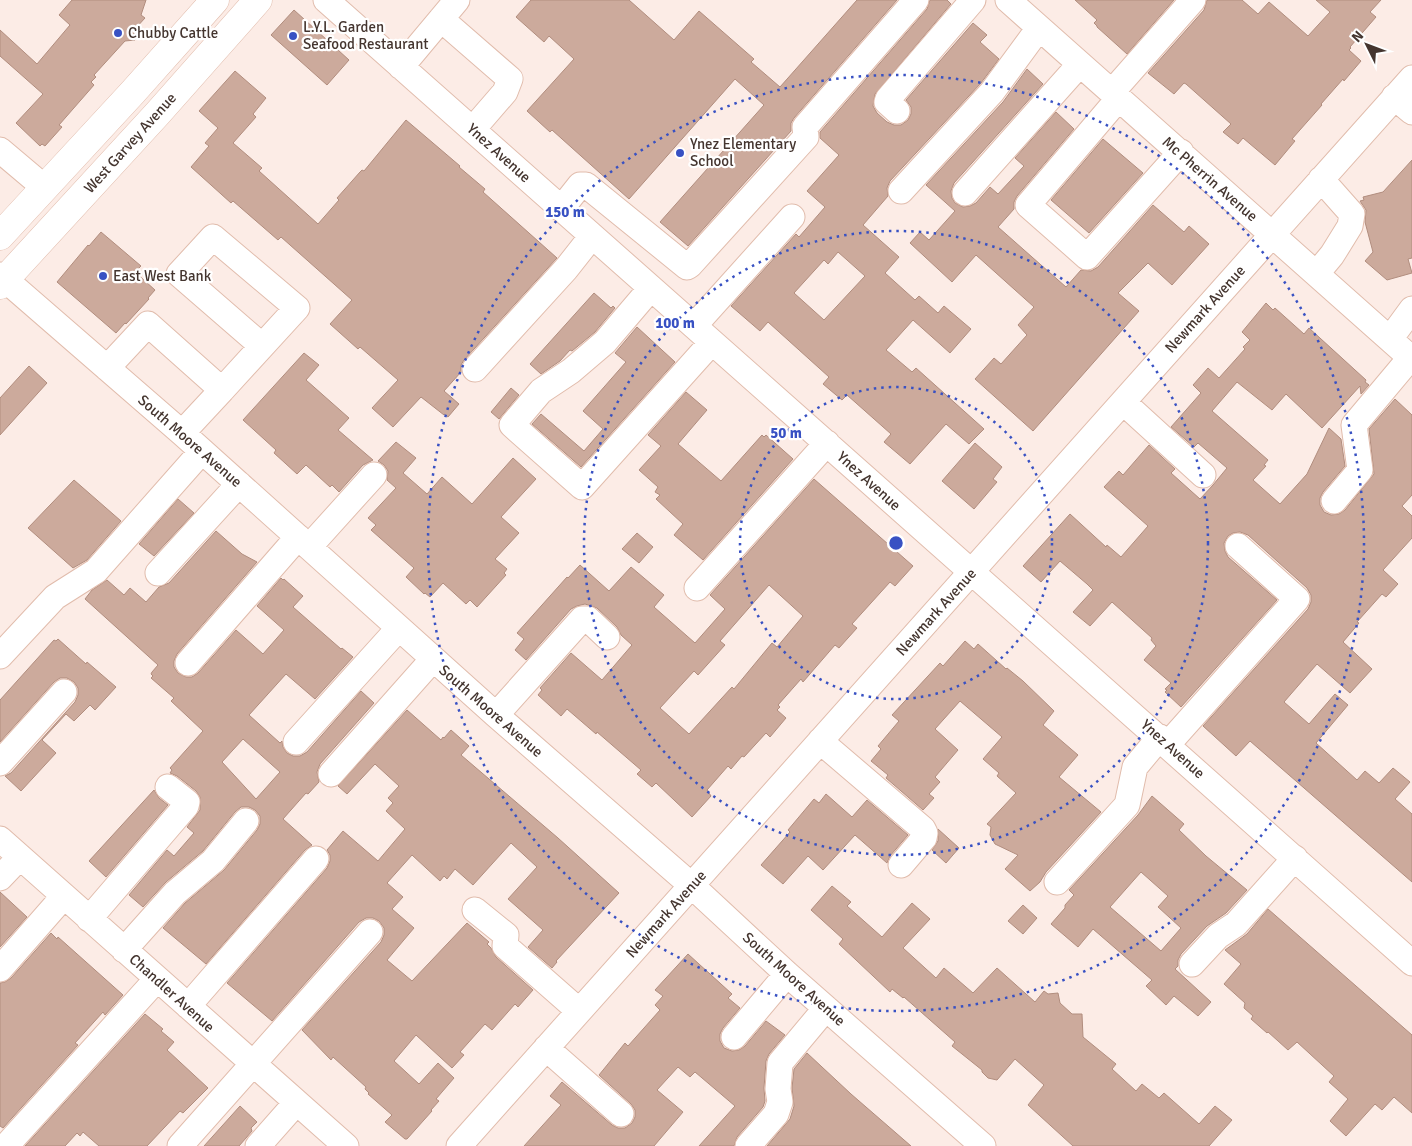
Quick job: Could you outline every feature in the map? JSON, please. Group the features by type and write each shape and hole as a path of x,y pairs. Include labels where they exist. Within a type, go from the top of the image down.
{"main road":[{"path":"0,236 215,0"},
{"name":"West Garvey Avenue","path":"2,280 127,146 258,0"},
{"path":"103,124 127,146"}],"street":[{"name":"Ynez Avenue","path":"326,0 1164,741 1412,963"},
{"path":"562,209 580,185 586,185 687,267 806,137 805,126 916,0"},
{"path":"897,111 886,102 888,99 973,0"},
{"path":"1180,152 1087,257 1028,205 1115,95 1194,0"},
{"path":"401,67 449,9 510,79 505,92 473,129"},
{"path":"901,192 992,92 1028,11"},
{"name":"Mc Pherrin Avenue","path":"1028,11 1080,64 1411,358"},
{"path":"965,193 1080,64"},
{"name":"Newmark Avenue","path":"459,1146 1321,179 1403,104 1412,78"},
{"path":"0,150 45,188"},
{"path":"1317,273 1332,255 1350,226 1352,214 1321,179"},
{"path":"694,326 792,217"},
{"path":"475,369 566,269 592,236"},
{"path":"182,433 297,308 213,237 179,274 262,346"},
{"name":"South Moore Avenue","path":"2,280 182,433 433,659 691,885 787,974 983,1146"},
{"path":"651,288 605,342 571,371 542,391 512,425 582,487 712,342"},
{"path":"1390,339 1412,309"},
{"path":"107,368 148,324 222,390"},
{"path":"1334,501 1360,470 1354,425 1411,358"},
{"path":"1123,402 1203,475"},
{"path":"696,588 827,443"},
{"path":"0,656 55,597 96,571 202,451"},
{"path":"188,663 304,542 374,475"},
{"path":"158,573 239,484"},
{"path":"1057,882 1127,805 1135,766 1164,741 1297,599 1238,546"},
{"path":"496,715 582,619 588,620 607,637"},
{"path":"296,742 399,628"},
{"path":"331,774 433,659"},
{"path":"0,763 64,692"},
{"path":"820,740 923,829 925,833 924,838 901,865"},
{"path":"89,919 186,806 186,802 168,787"},
{"path":"124,950 175,893 213,861 246,821"},
{"path":"0,878 8,852"},
{"name":"Chandler Avenue","path":"8,852 64,896 346,1146"},
{"path":"1192,964 1218,936 1236,924 1295,858"},
{"path":"188,1006 316,859"},
{"path":"0,968 64,896"},
{"path":"475,910 506,935 505,946 579,1011"},
{"path":"180,1146 370,932"},
{"path":"734,1037 787,974"},
{"path":"6,1146 157,979"},
{"path":"748,1146 776,1114 780,1102 778,1089 780,1062 826,1008"},
{"path":"546,1048 621,1114"},
{"path":"258,1146 296,1103"}],"building":[{"path":"72,0 146,0 141,15 145,18 134,30 135,40 125,41 94,75 96,77 91,82 94,85 59,125 62,127 45,146 42,144 40,146 16,123 43,94 0,56 0,30 37,64 70,25 59,15"},
{"path":"531,0 629,0 674,40 699,11 754,59 751,62 780,87 857,0 897,0 794,118 791,123 791,131 688,246 660,222 764,105 735,79 629,199 552,130 550,132 527,111 574,59 549,36 544,42 516,17"},
{"path":"930,0 947,0 951,4 875,94 873,106 877,113 887,122 901,125 908,120 911,114 911,107 906,100 973,23 987,35 980,42 999,59 981,83 890,181 887,188 888,196 863,225 899,257 885,273 915,300 919,296 938,313 944,306 971,329 950,353 913,320 886,350 912,372 916,368 984,429 969,444 946,424 910,464 884,442 891,434 847,395 842,400 823,384 829,377 768,322 760,331 731,306 796,234 799,237 825,207 807,191 839,155 820,138 820,132 927,9","holes":["838,252 865,276 824,320 794,293 824,260 828,264"]},
{"path":"1075,0 1174,0 1127,54 1097,27 1094,23 1097,20"},
{"path":"1207,0 1242,0 1258,14 1269,2 1308,36 1330,12 1316,0 1381,0 1370,12 1376,17 1349,50 1361,61 1344,81 1343,79 1292,139 1295,141 1275,165 1243,138 1238,144 1223,132 1231,124 1186,84 1184,83 1174,94 1148,73 1204,10"},
{"path":"294,10 349,60 327,85 271,35"},
{"path":"1027,69 1043,84 954,183 951,191 955,203 963,207 970,206 976,203 990,187 998,194 1024,166 1015,158 1056,112 1074,129 1017,196 1014,202 1014,209 998,227 1066,287 1081,270 1091,271 1098,267 1153,205 1184,232 1189,226 1209,244 1172,285 1148,263 1118,293 1139,311 1033,431 975,379 994,358 1001,364 1027,335 1018,325 1034,307 976,255 952,282 910,243 920,232 929,240 955,211 926,185 1003,102"},
{"path":"235,71 266,98 253,114 256,117 233,143 262,168 259,171 318,224 339,200 337,198 362,170 364,171 406,120 460,166 485,189 483,192 557,258 464,360 461,365 461,372 444,391 459,404 448,417 421,397 393,427 372,408 398,380 330,324 352,300 281,237 278,240 233,201 231,203 191,167 209,146 205,143 218,128 199,111"},
{"path":"1103,139 1143,173 1089,233 1051,200"},
{"path":"1412,160 1412,258 1408,259 1412,273 1387,280 1365,261 1373,252 1365,222 1366,210 1360,201 1364,200 1363,197 1383,192"},
{"path":"101,232 141,266 135,272 155,290 149,299 116,333 57,282"},
{"path":"594,293 611,308 613,306 615,308 595,332 541,374 530,364"},
{"path":"1266,303 1273,310 1275,308 1304,334 1309,328 1366,380 1365,382 1369,385 1361,394 1360,386 1322,428 1286,394 1272,410 1237,382 1212,411 1268,460 1264,465 1266,466 1253,480 1280,504 1307,474 1329,428 1341,439 1345,466 1323,492 1320,498 1320,505 1324,512 1331,515 1339,514 1345,510 1374,474 1369,429 1395,399 1412,415 1412,495 1402,506 1412,516 1412,538 1383,570 1398,584 1386,597 1382,594 1357,622 1359,623 1343,642 1372,669 1350,693 1317,664 1284,702 1309,724 1335,694 1348,705 1316,743 1357,780 1365,771 1379,783 1393,768 1410,782 1395,799 1412,814 1412,882 1250,741 1236,756 1203,726 1308,609 1311,602 1311,595 1307,588 1248,535 1240,532 1228,536 1224,543 1225,551 1228,557 1277,600 1181,707 1165,692 1167,690 1165,689 1171,683 1144,660 1156,646 1151,640 1152,638 1112,602 1090,626 1073,612 1093,590 1087,584 1060,561 1041,582 1023,566 1070,514 1106,547 1107,545 1121,557 1148,526 1104,487 1119,471 1123,475 1149,445 1175,469 1171,473 1200,499 1213,485 1227,468 1198,443 1194,447 1171,427 1201,393 1193,385 1208,368 1219,378 1245,349 1243,347 1250,340 1242,332"},
{"path":"637,327 675,362 581,467 532,424 541,414 584,451 603,429 583,411 626,362 615,353"},
{"path":"304,353 319,365 306,380 349,418 338,430 373,460 363,465 339,492 332,485 330,487 306,465 297,474 274,453 276,450 243,420"},
{"path":"29,366 47,383 0,435 0,398"},
{"path":"511,388 519,395 499,419 491,412"},
{"path":"686,392 707,410 678,444 721,481 762,435 764,437 766,435 793,459 703,560 674,535 683,524 656,499 660,495 655,492 658,487 639,470 661,446 648,435"},
{"path":"396,442 416,458 403,473 427,494 442,477 472,504 513,458 536,479 501,517 519,533 495,559 507,569 504,573 506,575 477,607 470,600 466,604 443,583 430,597 424,594 406,577 414,568 371,530 376,525 368,518 396,488 387,480 388,471 378,461"},
{"path":"975,443 1002,467 993,479 997,482 974,509 942,481"},
{"path":"814,479 913,566 895,586 890,582 852,624 857,628 839,648 835,645 803,682 801,679 778,705 780,707 777,710 786,718 770,737 766,733 731,769 728,766 707,790 711,796 692,817 656,783 652,787 637,774 641,770 597,732 596,734 567,709 561,716 538,695 542,690 540,688 571,653 602,680 632,645 597,608 585,604 571,609 526,660 515,650 524,639 517,633 580,565 609,591 631,567 664,595 654,607 695,643 725,609 710,595","holes":["769,585 803,616 777,647 772,643 734,689 732,687 689,734 660,708 694,671 698,675 725,645 720,641"]},
{"path":"74,480 121,521 87,560 73,568 28,528"},
{"path":"178,499 194,513 154,556 139,544"},
{"path":"216,531 242,554 257,562 177,654 174,667 178,673 186,677 192,677 198,673 236,630 263,654 284,630 257,606 281,578 303,596 293,607 341,649 353,657 315,699 286,674 249,715 280,743 282,741 287,753 293,756 300,756 307,752 361,691 374,703 320,764 317,772 319,782 308,794 306,793 283,819 312,845 305,850 206,964 163,928 185,903 224,870 257,830 260,824 260,816 249,807 241,807 203,851 166,882 143,907 129,895 167,850 174,856 194,833 187,827 200,810 200,797 196,791 177,776 170,773 172,770 170,768 203,731 171,701 174,698 151,678 153,676 152,672 158,665 85,599 92,590 107,580 124,595 130,588 146,602 159,587 169,583","holes":["243,739 280,772 256,799 222,762"]},
{"path":"637,533 653,547 639,563 622,549"},
{"path":"58,639 116,687 95,710 90,705 74,721 66,714 42,740 56,753 21,791 5,776 11,773 75,702 78,688 74,682 67,678 60,678 54,682 0,742 0,700 54,640"},
{"path":"965,641 974,649 978,644 1006,669 1023,681 1054,711 1043,725 1078,755 1059,777 1101,812 1030,891 1005,869 1018,855 995,844 990,835 991,827 987,824 1016,793 997,776 999,773 983,759 1002,737 960,701 935,729 958,750 935,777 940,782 929,794 934,798 923,810 886,778 888,775 871,761 881,749 878,746 899,721 892,715 940,663 943,666"},
{"path":"407,710 441,740 451,730 469,746 461,755 619,893 556,961 552,968 528,947 543,930 508,899 537,867 511,843 473,885 455,869 447,879 444,876 440,881 412,855 387,883 403,897 392,909 414,928 387,960 412,981 467,923 489,942 487,944 496,957 533,990 518,1007 515,1004 492,1030 485,1024 460,1052 464,1055 452,1068 416,1035 394,1061 419,1084 438,1063 454,1078 436,1099 439,1101 432,1111 405,1139 385,1122 392,1115 368,1094 365,1089 366,1087 333,1057 331,1060 302,1030 381,942 384,928 379,921 373,918 366,918 359,922 272,1021 227,983 327,868 330,855 327,850 343,831 378,861 405,829 386,811 393,803 388,798 399,786 375,764 347,794 338,786"},
{"path":"154,790 159,798 168,805 106,877 89,861"},
{"path":"826,794 852,817 867,800 908,835 890,856 887,863 855,835 823,870 808,856 783,884 761,865 790,832 788,830 814,799 819,803"},
{"path":"1152,796 1184,824 1179,830 1206,856 1247,890 1226,913 1207,926 1181,954 1178,960 1178,966 1175,969 1211,1002 1198,1016 1174,996 1166,1005 1146,986 1152,980 1093,929 1078,947 1051,924 1074,895 1069,890 1138,815","holes":["1141,872 1168,896 1158,907 1181,928 1161,951 1110,907"]},
{"path":"938,829 959,848 946,863 932,850 938,841"},
{"path":"832,886 851,902 847,906 882,937 912,903 930,919 903,948 936,978 944,968 973,993 997,968 1035,1002 1044,991 1048,994 1058,993 1060,1003 1072,1014 1082,1014 1083,1037 1116,1064 1112,1069 1136,1091 1142,1084 1159,1098 1164,1093 1199,1124 1215,1106 1232,1120 1209,1146 1073,1146 1028,1105 1044,1085 1015,1059 997,1080 988,1078 982,1070 952,1046 955,1042 904,997 892,989 890,992 839,944 843,939 811,910"},
{"path":"0,892 27,917 0,947"},
{"path":"1023,905 1037,918 1023,934 1008,921"},
{"path":"1268,909 1412,1035 1412,1113 1394,1097 1382,1110 1375,1104 1346,1136 1330,1121 1348,1099 1329,1082 1334,1076 1297,1042 1288,1050 1267,1033 1251,1019 1253,1016 1244,1008 1245,1003 1224,984 1241,964 1225,950 1247,934"},
{"path":"51,933 57,939 58,937 123,995 105,1015 103,1012 75,1043 78,1045 3,1128 0,1126 0,983 11,978"},
{"path":"688,954 732,994 728,998 740,1008 720,1034 720,1041 724,1048 732,1051 739,1050 745,1046 766,1021 785,1035 769,1054 766,1061 765,1101 763,1107 737,1137 734,1146 699,1146 735,1106 695,1072 690,1077 678,1067 657,1090 683,1112 654,1146 524,1146 561,1105 550,1096 562,1082 612,1125 618,1128 625,1128 632,1123 635,1117 635,1110 631,1104 599,1075 625,1043 628,1046 660,1010 655,1005 663,996 655,990"},
{"path":"145,1014 163,1029 161,1031 174,1042 167,1050 208,1088 183,1113 180,1111 147,1146 99,1146 83,1132 80,1136 77,1133 65,1146 25,1146"},
{"path":"807,1053 911,1146 767,1146 790,1119 794,1106 792,1088 794,1069"},
{"path":"240,1106 257,1122 239,1146 204,1146"}],"place":[{"name":"Chubby Cattle","path":"118,33"},
{"name":"L.Y.L. Garden Seafood Restaurant","path":"293,36"},
{"name":"Ynez Elementary School","path":"680,153"},
{"name":"East West Bank","path":"103,276"}]}
